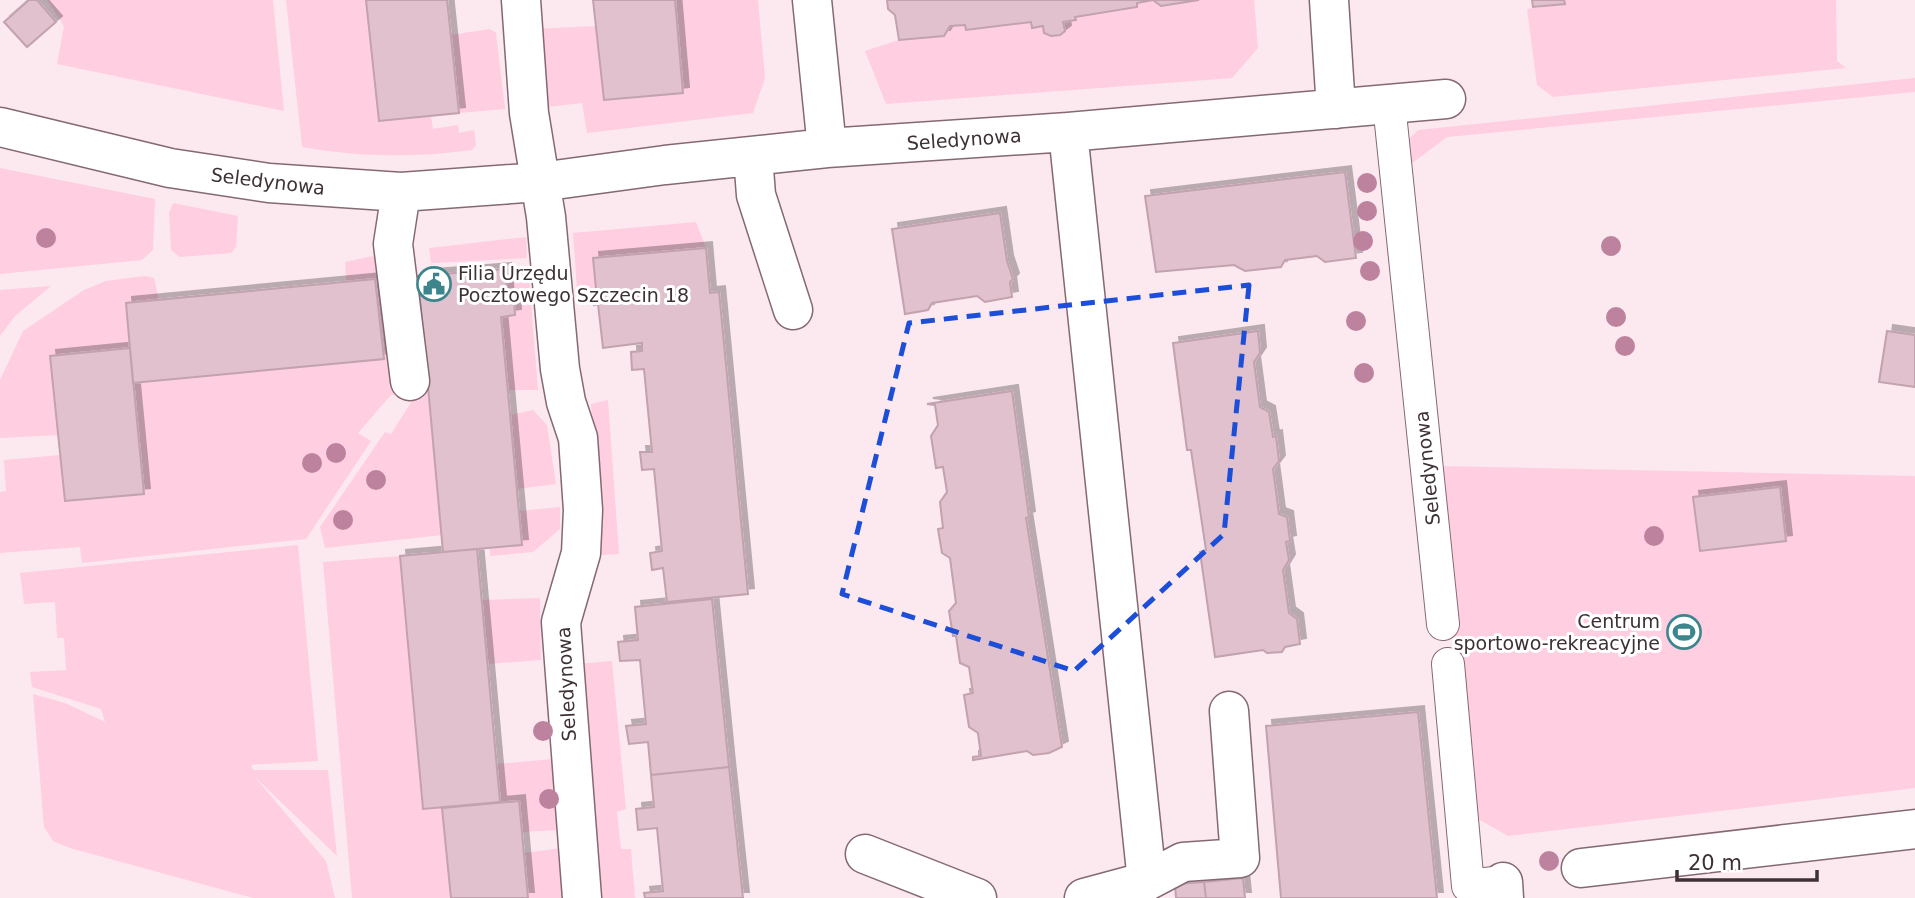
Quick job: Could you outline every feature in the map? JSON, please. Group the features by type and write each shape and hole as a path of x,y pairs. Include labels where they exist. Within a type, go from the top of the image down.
{"street":[{"name":"Seledynowa","path":"520,0 529,113 540,182 560,369 566,402 578,438 583,510 581,553 561,622 582,898"},
{"path":"813,0 827,148"},
{"path":"1329,0 1336,109"},
{"name":"Seledynowa","path":"0,127 170,168 269,183 401,192 540,182 827,148 1068,132 1446,99"},
{"name":"Seledynowa","path":"1389,104 1443,624"},
{"path":"1068,132 1147,881"},
{"path":"753,156 756,195 793,310"},
{"path":"401,192 393,244 410,381"},
{"path":"1448,664 1468,886 1504,890"},
{"path":"1084,898 1147,881 1183,862 1240,858 1229,711"},
{"path":"1581,868 1915,828"},
{"path":"865,854 977,898"}],"highlighted area":[{"path":"1249,285 1224,534 1074,671 842,594 909,323"}],"shaded area":[{"path":"47,0 273,0 284,111 57,64 64,26"},
{"path":"286,0 366,0 379,121 431,116 433,129 458,125 459,133 474,130 476,145 472,150 408,155 344,153 302,147"},
{"path":"675,0 758,0 765,78 753,113 587,133 582,103 538,108 533,29 596,26 604,100 683,93"},
{"path":"1153,0 1161,6 1199,0 1254,0 1258,48 1232,78 886,104 865,51 899,40 944,36 950,26 965,25 966,30 1031,22 1032,28 1043,26 1044,33 1054,36 1064,31 1063,22 1076,20 1075,17 1137,7 1137,3"},
{"path":"1564,0 1836,0 1837,61 1846,68 1553,97 1537,85 1527,9 1564,4"},
{"path":"490,29 496,33 505,109 459,113 451,35"},
{"path":"1915,78 1915,92 1447,137 1407,167 1405,143 1418,130"},
{"path":"0,168 155,199 153,250 142,260 0,274"},
{"path":"173,203 238,216 236,247 231,253 180,257 171,250 169,213"},
{"path":"696,222 706,248 593,258 596,289 577,289 573,233"},
{"path":"526,237 527,258 431,263 429,248"},
{"path":"373,256 380,259 397,394 391,395 358,433 371,441 306,539 82,563 80,547 0,553 0,492 6,491 4,460 60,455 65,501 144,494 133,383 383,359 375,280 346,282 345,262"},
{"path":"528,266 538,390 508,390 501,317 515,315 514,299 508,300 505,269"},
{"path":"144,276 154,278 159,300 126,304 130,348 50,356 58,435 0,438 0,380 23,331 84,290 106,281"},
{"path":"51,286 15,316 0,336 0,290"},
{"path":"428,384 442,535 325,548 320,527 385,432 391,434 412,401 419,401 419,385"},
{"path":"608,400 619,554 601,555 591,404"},
{"path":"533,410 547,425 556,484 517,489 510,415"},
{"name":"Centrum sportowo-rekreacyjne","path":"1438,466 1915,476 1915,788 1508,836 1471,815"},
{"path":"560,507 560,529 533,552 490,556 490,548 522,545 519,511"},
{"path":"298,545 318,761 251,765 253,770 328,770 337,856 254,776 326,861 335,898 253,898 53,841 44,827 33,694 65,703 105,722 101,709 32,687 30,672 66,670 64,638 57,638 55,602 24,604 20,573"},
{"path":"400,556 422,808 442,808 451,898 352,898 323,562"},
{"path":"540,598 541,660 488,664 482,600"},
{"path":"612,661 626,809 617,812 621,849 631,849 635,898 602,898 577,664"},
{"path":"554,759 560,830 522,832 519,801 501,802 496,764"},
{"path":"562,848 567,898 528,898 524,853"}],"building":[{"path":"29,0 37,0 56,22 27,47 4,22"},
{"path":"366,0 447,0 459,113 379,121"},
{"path":"593,0 675,0 683,93 604,100"},
{"path":"887,0 1153,0 1137,3 1137,7 1075,17 1076,20 1063,22 1065,31 1060,35 1051,36 1044,33 1043,26 1032,28 1031,22 966,30 965,25 950,26 944,36 899,40 895,15 888,9"},
{"path":"1153,0 1199,0 1161,6"},
{"path":"1532,0 1564,0 1565,4 1533,7"},
{"path":"1345,172 1356,258 1325,262 1317,256 1285,260 1281,267 1245,271 1234,265 1156,272 1145,196"},
{"path":"1000,213 1007,261 1013,279 1010,282 1012,297 985,302 977,296 932,303 928,310 905,314 892,229"},
{"path":"706,248 710,293 719,292 748,594 667,602 663,568 652,570 650,553 662,551 654,469 642,470 640,452 652,452 644,369 632,370 631,352 642,351 642,343 603,348 598,304 594,305 592,289 596,289 593,258"},
{"path":"505,269 508,300 514,299 515,315 501,317 522,545 443,552 418,276"},
{"path":"375,279 384,359 133,383 126,303"},
{"path":"1258,331 1260,353 1254,362 1260,407 1269,412 1273,437 1276,436 1279,461 1273,469 1279,514 1287,517 1290,541 1286,542 1289,560 1283,570 1289,613 1297,619 1300,644 1285,647 1282,652 1267,653 1263,650 1215,657 1200,552 1206,550 1191,450 1187,450 1173,343"},
{"path":"1887,331 1915,335 1915,387 1879,382"},
{"path":"130,348 144,494 65,501 50,356"},
{"path":"1012,391 1029,517 1026,518 1062,747 1049,753 1033,755 1027,751 973,760 973,757 981,756 978,733 969,727 964,695 973,693 969,667 960,663 949,611 956,603 950,558 942,553 938,529 943,528 940,502 947,492 943,467 936,468 931,436 938,425 935,405 927,404"},
{"path":"1780,487 1786,541 1700,551 1693,497"},
{"path":"477,549 500,802 423,809 400,556"},
{"path":"712,599 729,767 651,775 648,742 629,744 626,726 646,724 640,660 620,661 618,642 638,640 635,607"},
{"path":"1418,712 1437,898 1281,898 1266,726"},
{"path":"729,767 743,898 645,898 644,893 663,891 657,828 638,830 636,809 654,807 651,775"},
{"path":"519,801 528,898 451,898 442,808"},
{"path":"1243,878 1245,898 1206,898 1204,882"},
{"path":"1204,882 1206,898 1176,898 1175,884"}],"place":[{"name":"Filia Urzędu Pocztowego Szczecin 18","path":"434,284"},
{"name":"Centrum sportowo-rekreacyjne","path":"1684,632"}]}
